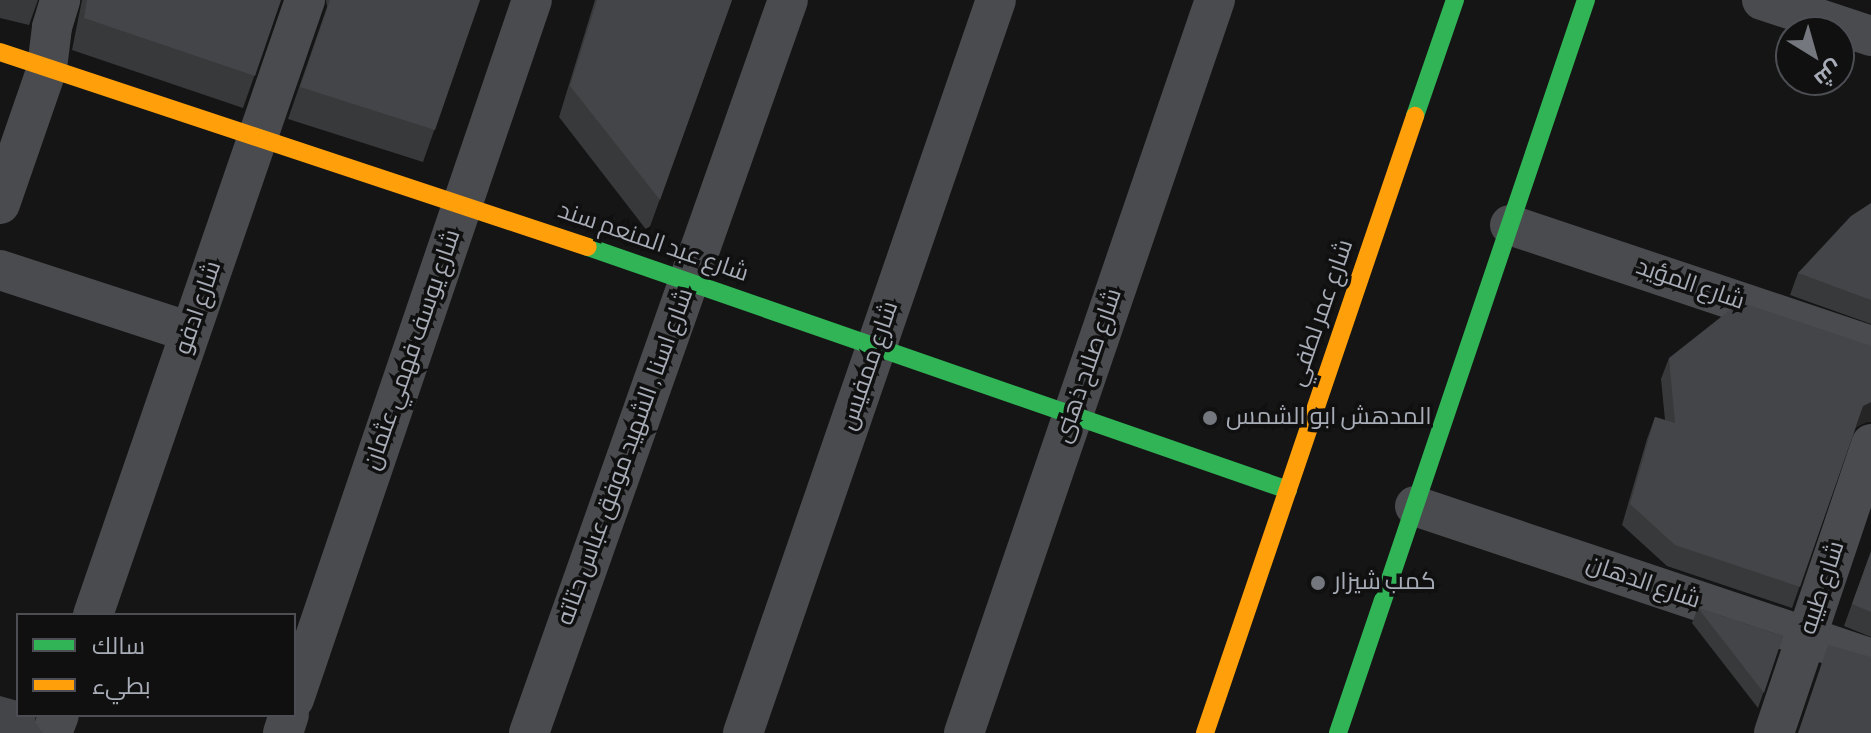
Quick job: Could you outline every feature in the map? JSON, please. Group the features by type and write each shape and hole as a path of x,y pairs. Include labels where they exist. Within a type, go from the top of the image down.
{"street":[{"path":"0,204 47,68 52,27 60,0"},
{"name":"شارع ادفو","path":"94,613 305,0"},
{"name":"شارع يوسف فهمي عثمان","path":"296,693 532,0"},
{"name":"شارع اسنا , الشهيد موفق عباس حتاته","path":"529,733 788,0"},
{"name":"شارع ممفيس","path":"743,733 996,0"},
{"name":"شارع صلاح ذهنى","path":"964,733 1215,0"},
{"name":"شارع عمر لطفي","path":"1205,733 1455,0"},
{"path":"1338,733 1586,0"},
{"path":"1762,0 1871,36"},
{"name":"شارع عبد المنعم سند","path":"0,52 257,139 463,204 1288,490"},
{"name":"شارع المؤيد","path":"1510,225 1871,346"},
{"path":"0,270 190,332"},
{"name":"شارع طيبه","path":"1774,733 1871,444"},
{"name":"شارع الدهان","path":"1415,506 1871,659"}],"building":[{"path":"87,0 281,0 255,76 84,18"},
{"path":"330,0 480,0 435,130 300,87"},
{"path":"597,0 732,0 660,200 570,86"},
{"path":"1871,203 1871,300 1798,273 1851,216"},
{"path":"1740,302 1871,346 1871,402 1863,406 1800,587 1675,545 1630,504 1655,417 1675,423 1669,358"},
{"path":"1871,552 1871,612 1852,604"},
{"path":"1698,608 1783,636 1764,693"},
{"path":"1828,645 1871,657 1871,733 1798,733"},
{"path":"0,696 16,700 16,717 36,717 35,722 43,733 0,733"}],"traffic: fast":[{"path":"1415,116 1455,0"},
{"path":"1338,733 1586,0"},
{"path":"588,247 1288,490"}],"traffic: slow":[{"path":"0,52 588,247"},
{"path":"1205,733 1415,116"}],"place":[{"name":"المدهش ابو الشمس","path":"1210,418"},
{"name":"كمب شيزار","path":"1318,583"}]}
